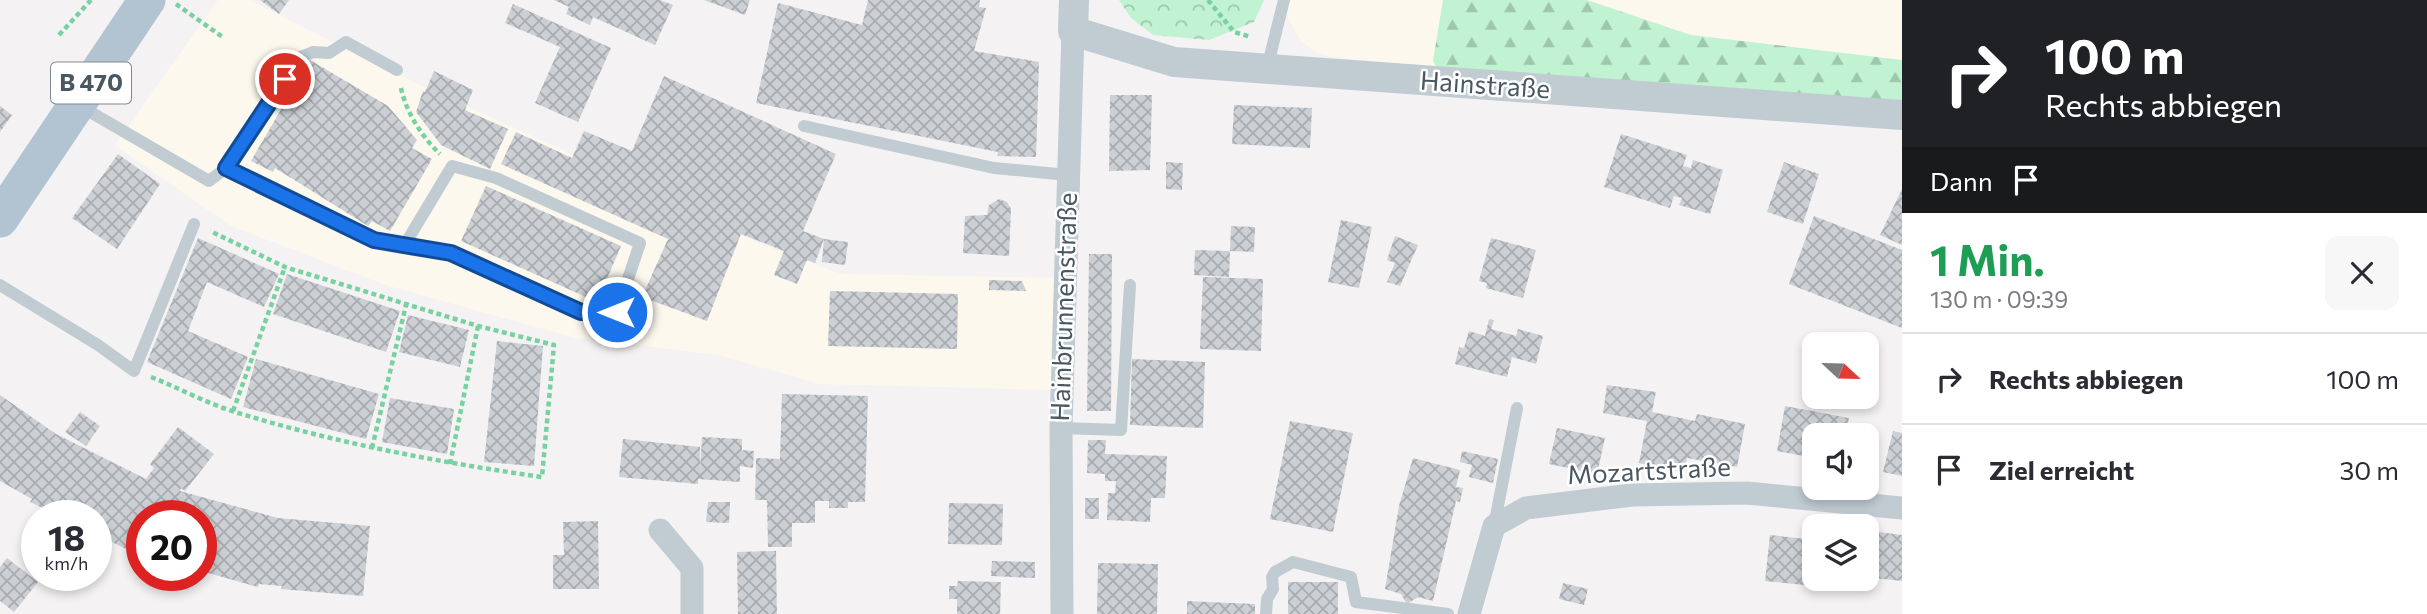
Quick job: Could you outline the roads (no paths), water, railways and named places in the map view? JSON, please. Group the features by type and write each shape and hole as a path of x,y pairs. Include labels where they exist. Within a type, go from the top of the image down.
{"main road":[{"name":"B 470","path":"0,219 147,0"}],"street":[{"name":"Hainbrunnenstraße","path":"1062,614 1061,428 1074,0"},
{"name":"Hainstraße","path":"1073,31 1174,62 1269,56 1902,115"},
{"name":"Mozartstraße","path":"1494,526 1526,508 1632,495 1747,494 1902,508"},
{"path":"1469,614 1494,526"},
{"path":"660,530 692,568 692,614"}],"lane":[{"path":"1269,56 1284,0"},
{"path":"76,104 209,181 226,168 298,58 313,52 329,53 346,41 397,69"},
{"path":"804,126 994,168 1068,175"},
{"path":"226,168 374,240 404,246 451,253 581,312 617,312 639,243 496,178 452,166 404,246"},
{"path":"0,285 98,345 134,371 194,224"},
{"path":"1061,428 1121,430 1130,285"},
{"path":"1494,526 1517,408"},
{"path":"1266,614 1267,599 1273,589 1272,577 1275,572 1293,562 1351,577 1356,602 1448,614"}]}
